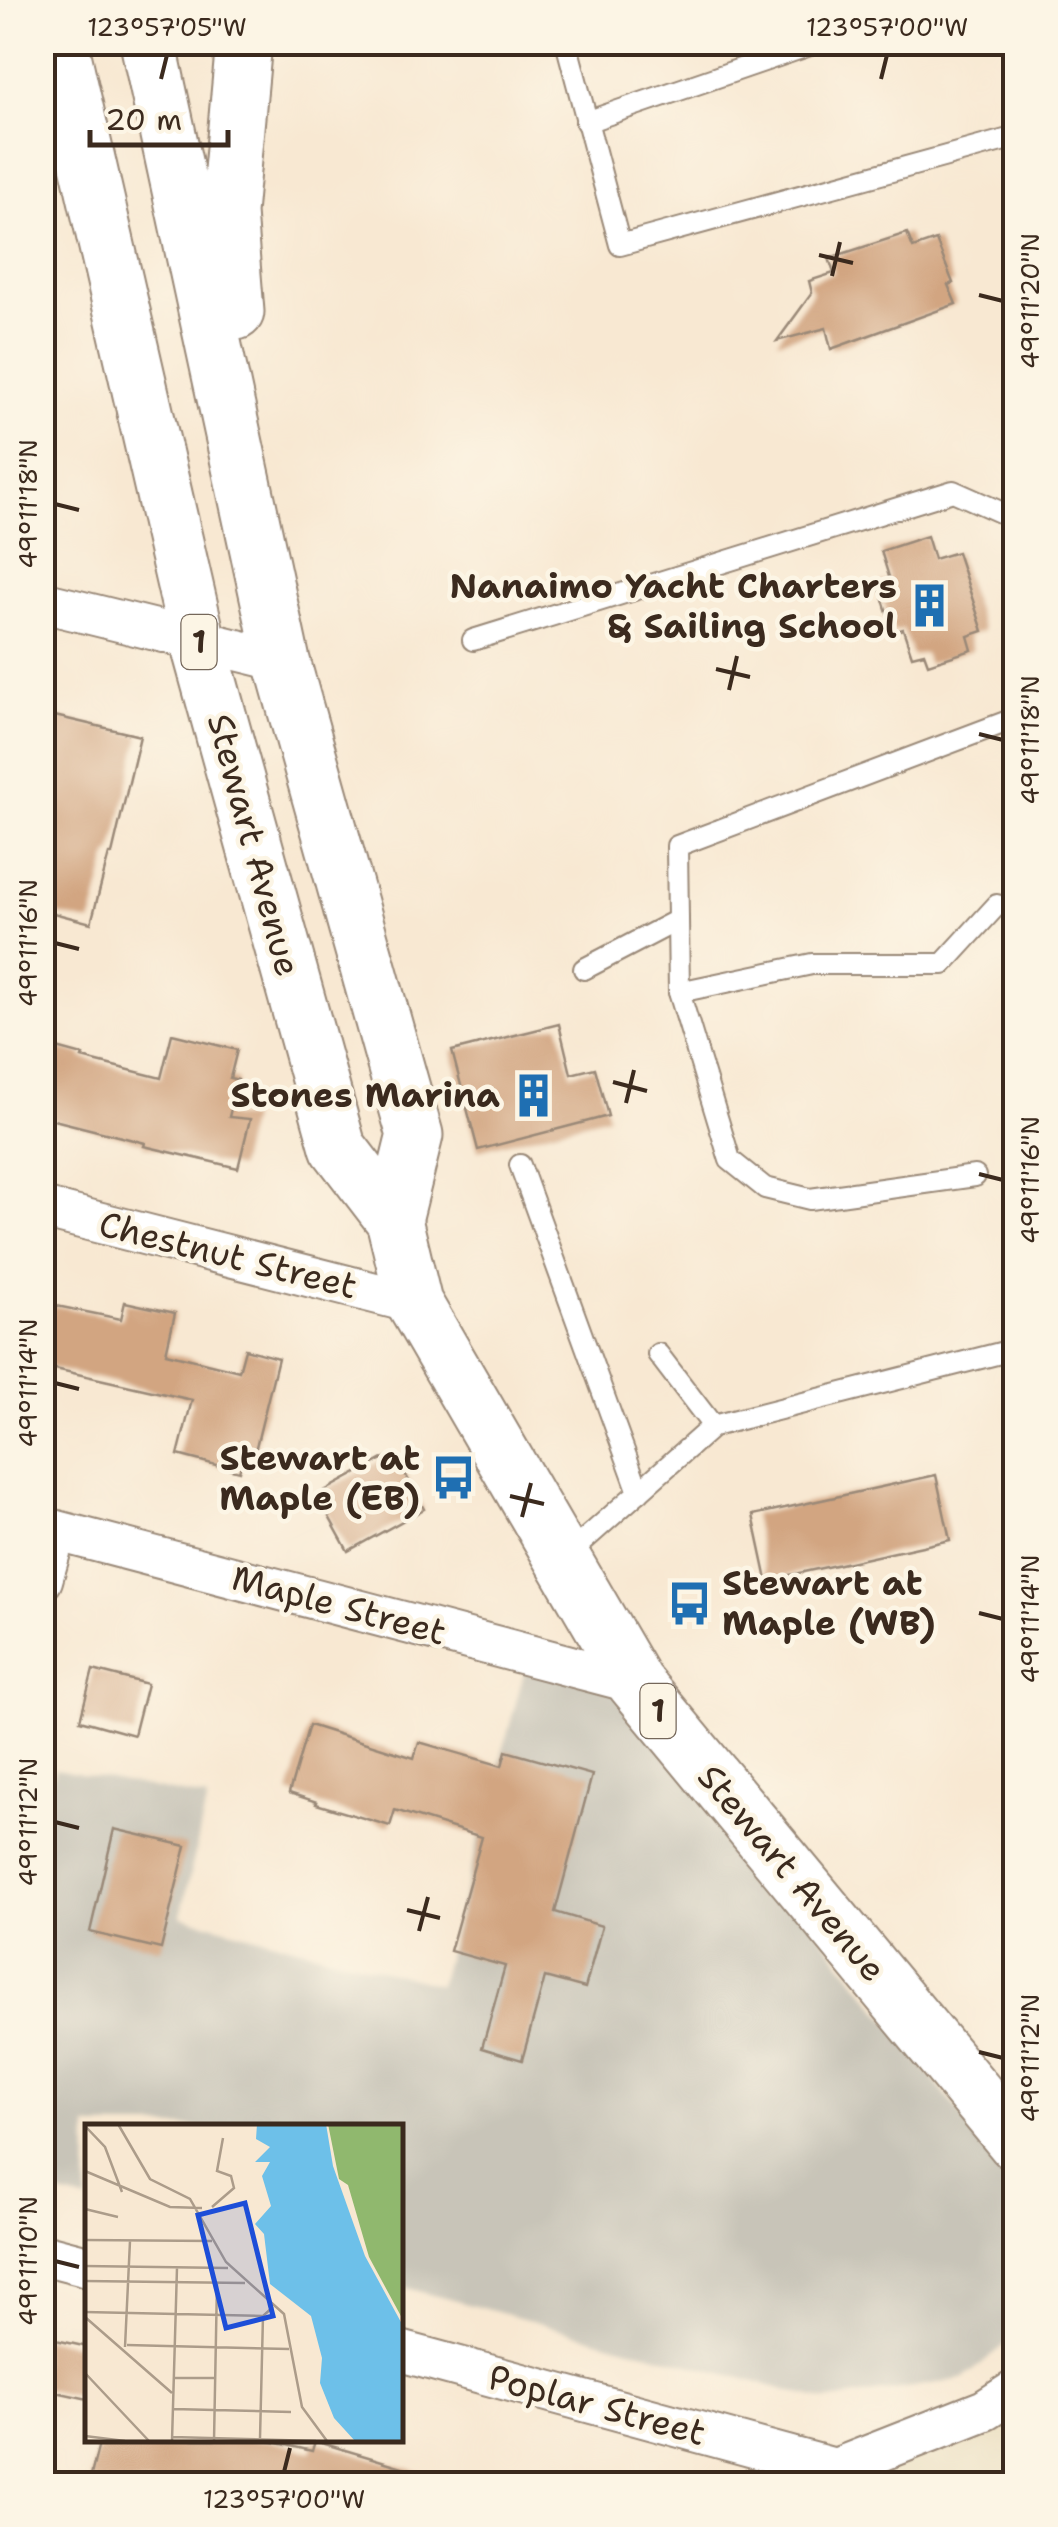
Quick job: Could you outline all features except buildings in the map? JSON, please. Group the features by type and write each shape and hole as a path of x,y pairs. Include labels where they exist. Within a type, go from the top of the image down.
{"highway":[{"name":"Stewart Avenue","path":"60,42 198,642 338,1147 394,1220 414,1303 635,1683 1016,2143"},
{"name":"Stewart Avenue","path":"148,42 282,661 414,1135 394,1220"},
{"path":"244,42 228,212 254,529"}],"street":[{"path":"42,602 282,661"},
{"name":"Chestnut Street","path":"42,1208 414,1303"},
{"path":"42,1580 50,1529"},
{"name":"Maple Street","path":"50,1529 635,1683"},
{"path":"42,2254 85,2265"},
{"name":"Poplar Street","path":"402,2352 833,2477 985,2410 1016,2390"}],"lane":[{"path":"566,42 620,246 1016,137"},
{"path":"586,122 819,42"},
{"path":"472,640 952,490 1016,519"},
{"path":"975,1176 810,1199 765,1188 730,1160 679,992 677,846 1016,718"},
{"path":"679,992 812,964 943,964 997,905"},
{"path":"584,969 678,920"},
{"path":"520,1165 638,1492"},
{"path":"562,1559 713,1426 1016,1349"},
{"path":"658,1354 713,1426"}],"shaded area":[{"path":"527,1662 628,1689 1015,2184 1015,2337 962,2379 826,2401 402,2287 402,2124 85,2124 85,2201 43,2190 42,1814 55,1769 207,1799 181,1916 439,1985"},
{"path":"1015,2405 1015,2484 840,2484"}],"place":[{"name":"Nanaimo Yacht Charters & Sailing School","path":"930,606"},
{"name":"Stones Marina","path":"533,1095"},
{"name":"Stewart at Maple (EB)","path":"453,1478"},
{"name":"Stewart at Maple (WB)","path":"689,1603"}]}
